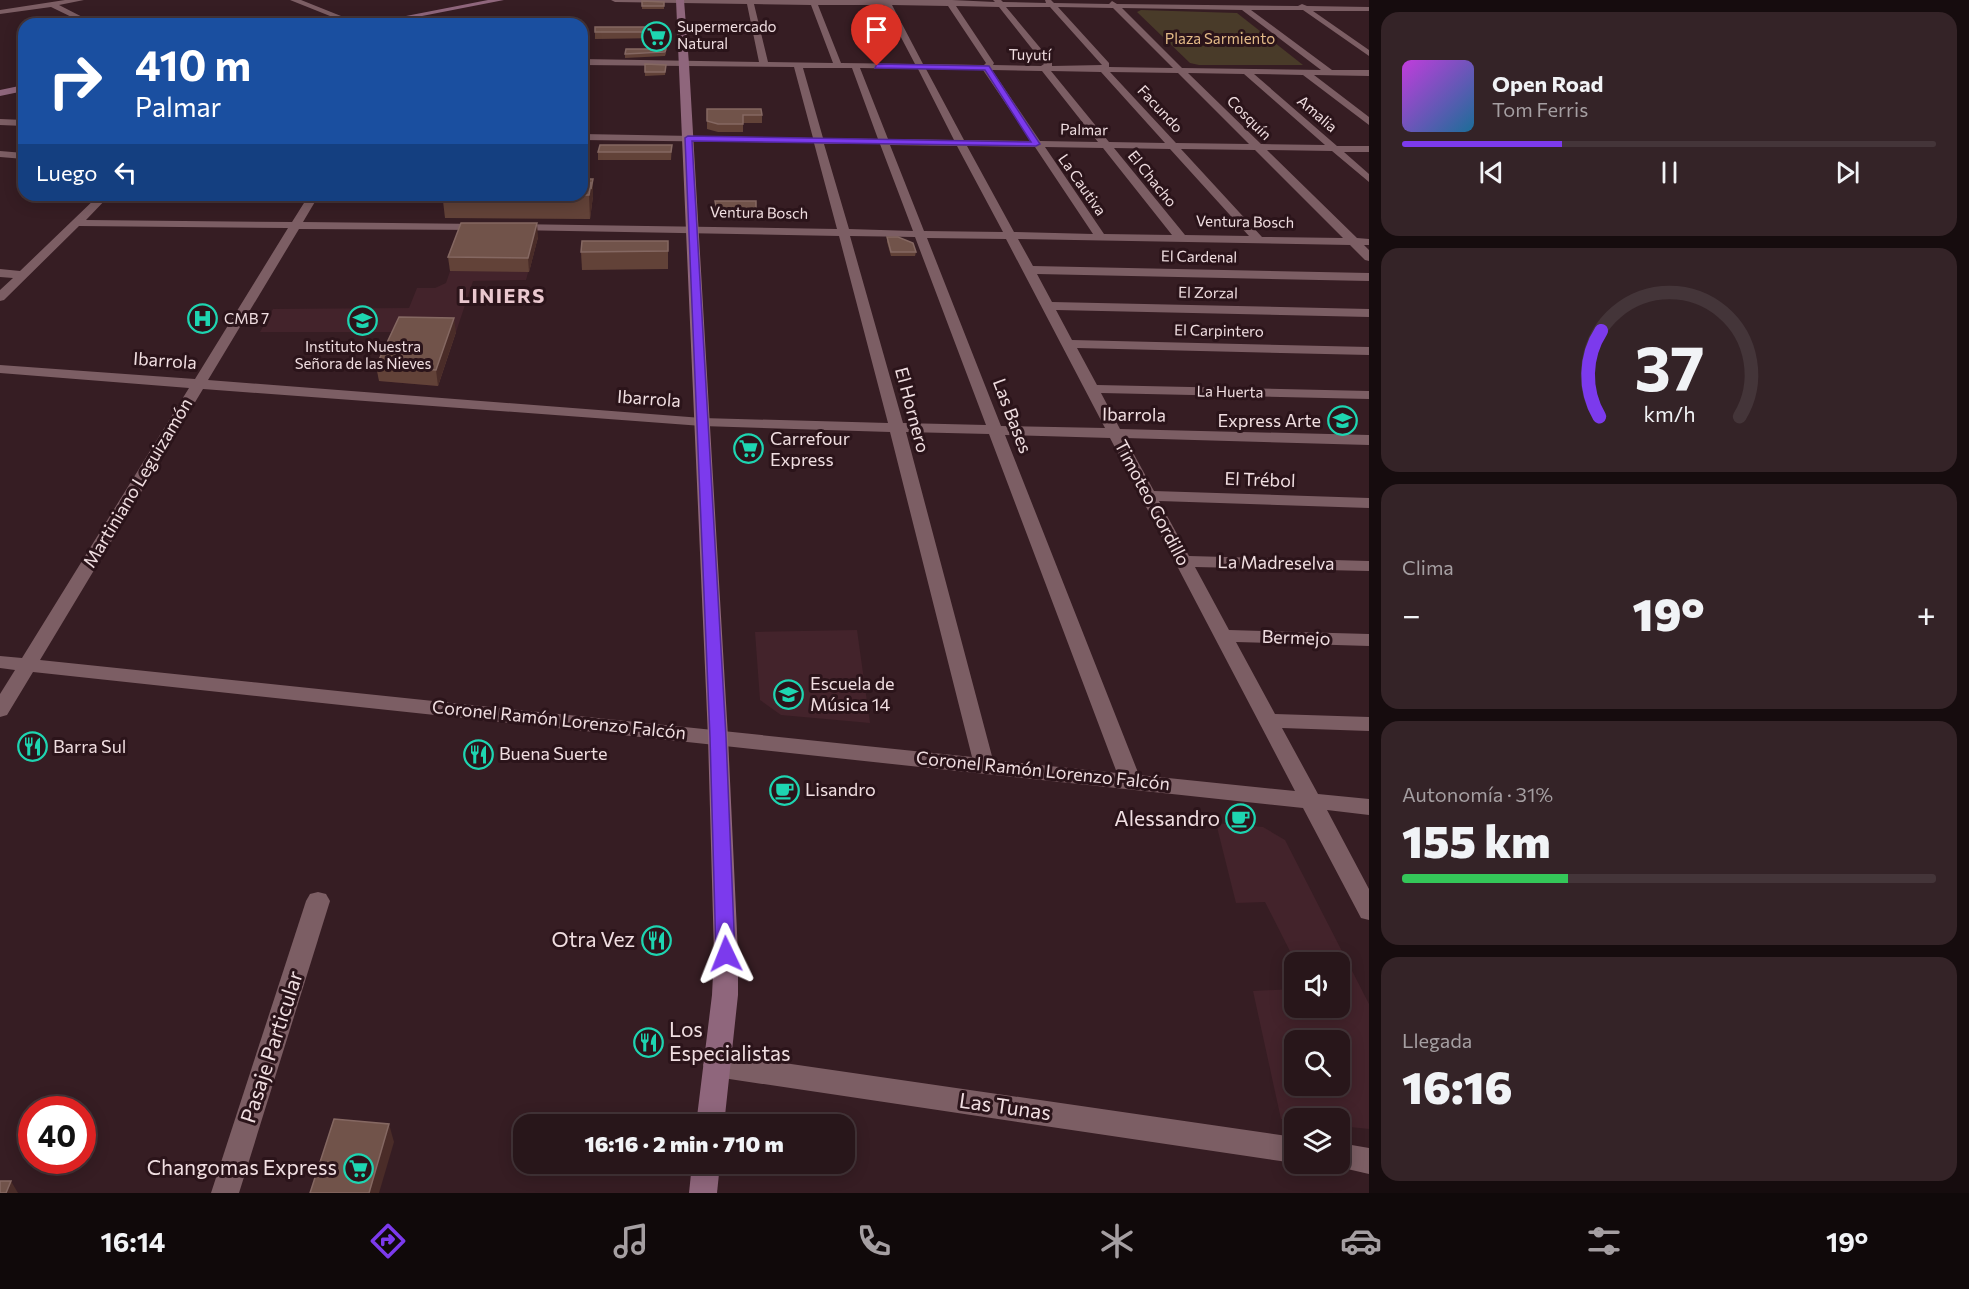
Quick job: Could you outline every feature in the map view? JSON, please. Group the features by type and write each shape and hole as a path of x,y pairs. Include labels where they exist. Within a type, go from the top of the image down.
{"street":[{"path":"44,0 80,18"},
{"path":"0,12 80,0"},
{"path":"294,0 341,18"},
{"path":"402,18 500,0"},
{"path":"615,0 1111,3 1182,7 1305,9 1369,7"},
{"path":"680,0 718,737 726,954 725,995 711,1114"},
{"path":"1174,0 1182,7"},
{"path":"1234,0 1329,72"},
{"path":"1295,0 1369,54"},
{"path":"1361,0 1369,7"},
{"path":"750,1 764,65"},
{"path":"814,1 837,66"},
{"name":"Timoteo Gordillo","path":"886,2 1369,911"},
{"name":"La Cautiva","path":"950,2 990,63 987,68 1100,236"},
{"name":"El Chacho","path":"999,2 1049,64 1044,68 1179,237"},
{"name":"Facundo","path":"1049,3 1106,65 1102,69 1258,239"},
{"name":"Cosquín","path":"1111,3 1369,257"},
{"name":"Tuyutí","path":"588,62 1368,74"},
{"name":"El Hornero","path":"798,65 897,428 984,765"},
{"name":"Las Bases","path":"855,66 1130,780"},
{"name":"Amalia","path":"1246,71 1369,179"},
{"path":"1305,72 1369,122"},
{"path":"0,93 18,89"},
{"path":"0,122 18,123"},
{"name":"Palmar","path":"588,136 1369,149"},
{"path":"0,154 18,156"},
{"path":"0,297 99,201"},
{"name":"Martiniano Leguizamón","path":"0,710 310,201"},
{"name":"Ventura Bosch","path":"76,223 691,228 1369,242"},
{"name":"El Cardenal","path":"1028,270 1369,277"},
{"path":"0,273 23,274"},
{"name":"El Zorzal","path":"1047,306 1369,313"},
{"name":"El Carpintero","path":"1068,345 1369,351"},
{"name":"Ibarrola","path":"0,369 702,422 1369,440"},
{"name":"La Huerta","path":"1092,389 1369,395"},
{"name":"El Trébol","path":"1149,496 1369,503"},
{"name":"La Madreselva","path":"1183,561 1369,566"},
{"name":"Bermejo","path":"1223,636 1369,640"},
{"name":"Coronel Ramón Lorenzo Falcón","path":"0,662 1369,807"},
{"path":"1268,721 1369,724"},
{"name":"Pasaje Particular","path":"225,1193 318,900"},
{"name":"Las Tunas","path":"716,1065 1284,1149"},
{"path":"1350,1158 1369,1161"},
{"path":"703,1193 705,1174"}],"shaded area":[{"name":"Instituto Nuestra Señora de las Nieves","path":"462,236 538,237 526,280 473,281 438,386 379,381 400,332 260,332 273,309 409,308 417,288 435,288 446,283"},
{"path":"857,630 870,723 781,715 760,700 755,632"},
{"path":"1216,823 1263,827 1285,840 1342,952 1290,952 1265,902 1236,903"},
{"path":"1350,967 1369,1004 1369,1129 1350,1127 1350,1108 1284,1108 1284,1119 1281,1119 1253,991 1284,989 1284,1018 1350,1018"}],"green space":[{"name":"Plaza Sarmiento","path":"1141,10 1237,13 1303,65 1199,65 1190,63 1137,12"}],"building":[{"path":"642,1 664,2 664,6 642,6"},
{"path":"595,27 661,27 661,32 595,32"},
{"path":"626,49 666,49 665,52 625,54"},
{"path":"645,64 666,65 665,72 645,72"},
{"path":"707,109 761,109 762,115 743,115 743,124 718,124 707,121"},
{"path":"600,145 672,145 671,152 598,152"},
{"path":"588,183 591,183 589,195"},
{"path":"715,201 756,201 756,211 727,210 716,206"},
{"path":"461,223 537,223 528,258 448,257"},
{"path":"887,237 898,237 913,243 916,252 891,252"},
{"path":"582,241 668,241 668,251 581,252"},
{"path":"399,317 454,318 436,370 376,366"},
{"path":"334,1119 389,1124 369,1193 310,1193"},
{"path":"0,1181 11,1181 6,1193 0,1193"}],"place":[{"name":"Supermercado Natural","path":"656,36"},
{"name":"CMB 7","path":"203,319"},
{"name":"Instituto Nuestra Señora de las Nieves","path":"363,320"},
{"name":"Express Arte","path":"1342,421"},
{"name":"Carrefour Express","path":"749,449"},
{"name":"Escuela de Música 14","path":"789,694"},
{"name":"Barra Sul","path":"32,747"},
{"name":"Buena Suerte","path":"478,754"},
{"name":"Lisandro","path":"784,790"},
{"name":"Alessandro","path":"1241,819"},
{"name":"Otra Vez","path":"656,940"},
{"name":"Los Especialistas","path":"648,1042"},
{"name":"Changomas Express","path":"358,1168"}],"district":[{"name":"LINIERS","path":"502,296"}],"route":[{"path":"726,954 718,737 688,138 1036,144 987,68 877,66"}]}
